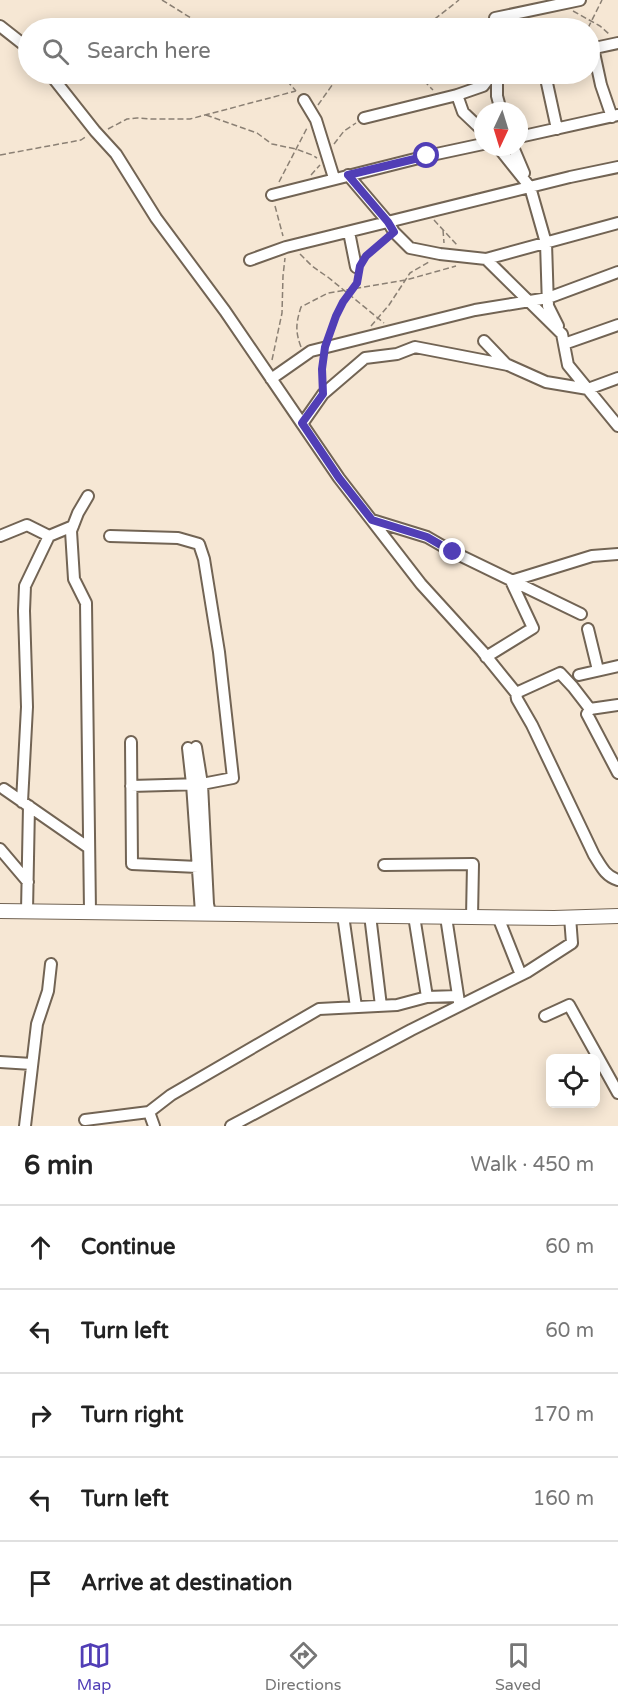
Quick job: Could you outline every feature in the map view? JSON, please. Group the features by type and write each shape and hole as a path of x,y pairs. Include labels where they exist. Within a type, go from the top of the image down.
{"main road":[{"path":"0,911 446,917 618,916"}],"street":[{"path":"495,18 580,0"},
{"path":"0,26 18,40"},
{"path":"600,47 618,44"},
{"path":"528,135 615,116 600,81"},
{"path":"58,84 116,154 156,218 225,311 339,478 421,584 516,693 594,855 604,871 611,878 618,880"},
{"path":"364,118 457,95 485,84"},
{"path":"495,84 499,102"},
{"path":"547,84 557,129"},
{"path":"457,95 463,112 474,122"},
{"path":"304,100 316,120 334,178"},
{"path":"272,195 334,178 474,146"},
{"path":"505,156 530,187"},
{"path":"517,156 530,187 546,243 548,306 563,339 568,365 618,426"},
{"path":"250,260 289,246 618,167"},
{"path":"348,175 394,232 410,248 440,254 486,259 618,223"},
{"path":"349,232 359,268"},
{"path":"486,259 529,301 563,339"},
{"path":"271,379 311,351 476,310 548,298 618,272"},
{"path":"563,339 618,325"},
{"path":"484,341 508,365"},
{"path":"302,423 323,394 365,358 397,354 415,347 508,365 546,382 588,389 618,378"},
{"path":"88,496 71,531 74,579 86,603 90,911"},
{"path":"372,520 427,537 581,614"},
{"path":"0,536 27,525 49,536"},
{"path":"27,911 27,707 24,611 26,586 49,536 73,526"},
{"path":"110,536 178,538 199,544 204,559 219,652 233,778 197,784 131,786"},
{"path":"511,581 592,556 618,554"},
{"path":"486,657 533,628 511,581"},
{"path":"588,629 598,670"},
{"path":"579,675 618,666"},
{"path":"516,693 560,673 590,709"},
{"path":"590,709 618,705"},
{"path":"590,709 587,714 618,773"},
{"path":"131,742 132,864 198,867"},
{"path":"192,747 208,904 205,913"},
{"path":"197,784 198,867 205,913"},
{"path":"4,789 89,848"},
{"path":"0,849 28,882"},
{"path":"384,865 473,864 472,917"},
{"path":"343,915 356,1007"},
{"path":"370,915 381,1006"},
{"path":"414,916 427,997"},
{"path":"446,917 459,1001"},
{"path":"498,917 520,975"},
{"path":"231,1126 459,1001 520,975 572,943 570,917"},
{"path":"26,1126 37,1024 48,991 51,964"},
{"path":"86,1120 149,1112 171,1095 319,1009 397,1005 427,997 459,1001"},
{"path":"545,1016 569,1005 618,1094"},
{"path":"0,1062 32,1064"},
{"path":"149,1112 154,1126"}],"path":[{"path":"162,0 191,18"},
{"path":"436,18 459,0"},
{"path":"593,18 602,0"},
{"path":"561,4 587,18"},
{"path":"600,26 618,44"},
{"path":"0,155 81,140 127,119 190,118 296,91 290,84"},
{"path":"333,84 312,114 272,195 289,246 394,331"},
{"path":"427,84 442,99"},
{"path":"204,114 257,133 272,144 312,155 331,167"},
{"path":"304,356 296,334 296,324 301,308 328,293 406,280 467,262 469,257 427,213"},
{"path":"360,339 389,304 410,273 436,258 444,250 443,229"},
{"path":"323,394 322,369 325,347 336,316 357,283 359,268 366,256 394,232"},
{"path":"264,369 271,362 282,314 282,276 289,246"}],"route":[{"path":"427,156 348,175 394,232 366,256 360,266 357,283 343,302 325,347 322,369 323,394 302,423 339,478 372,520 427,537 453,552"}]}
